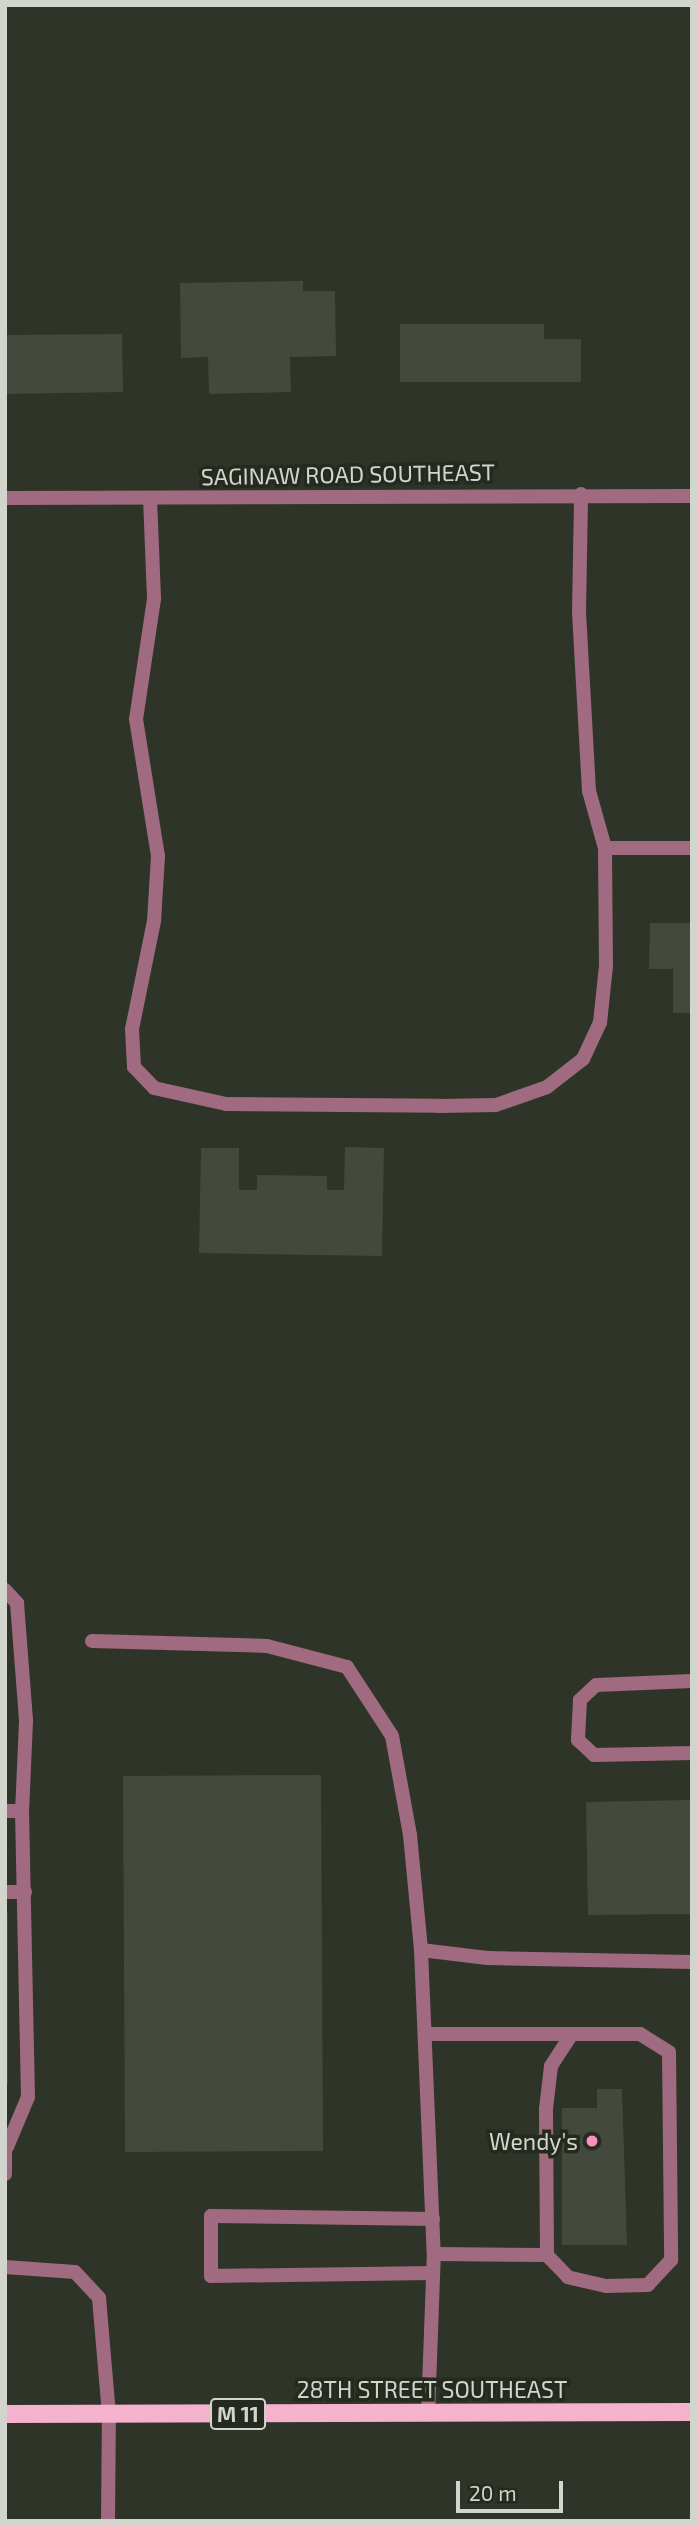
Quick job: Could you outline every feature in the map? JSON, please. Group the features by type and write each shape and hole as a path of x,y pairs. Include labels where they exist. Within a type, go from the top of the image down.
{"main road":[{"name":"28TH STREET SOUTHEAST","path":"5,2414 692,2412"}],"street":[{"name":"SAGINAW ROAD SOUTHEAST","path":"5,498 581,494 692,496"},
{"path":"150,498 155,598 136,719 158,856 154,920 132,1029 134,1067 155,1088 187,1098 226,1104 360,1102 496,1105 547,1087 583,1059 600,1023 606,966 605,848 589,791 579,613 581,494"},
{"path":"605,848 692,848"},
{"path":"5,1590 17,1603 26,1721 22,1811 28,2097 6,2147 5,2174"},
{"path":"92,1641 267,1646 347,1667 393,1736 410,1835 428,2035 434,2254 428,2414"},
{"path":"692,1681 596,1685 580,1700 579,1740 594,1755 692,1753"},
{"path":"5,1811 22,1811"},
{"path":"5,1892 25,1892"},
{"path":"421,1950 488,1958 692,1962"},
{"path":"428,2035 572,2034 640,2035 669,2052 671,2260 648,2285 606,2286 568,2277 547,2255 546,2109 551,2066 572,2034"},
{"path":"433,2219 211,2216 211,2276 433,2273"},
{"path":"434,2254 547,2255"},
{"path":"5,2267 75,2272 99,2298 109,2414 107,2521"}],"building":[{"path":"303,281 303,291 335,291 336,356 290,357 291,392 209,394 208,357 181,358 180,283"},
{"path":"400,324 544,324 544,339 581,339 581,382 400,382"},
{"path":"122,334 123,392 5,394 5,335"},
{"path":"650,923 691,923 692,1013 673,1013 673,969 649,969"},
{"path":"345,1147 384,1148 382,1256 199,1253 201,1148 239,1148 239,1190 257,1190 257,1175 327,1176 327,1190 344,1190"},
{"path":"321,1775 323,2151 125,2152 123,1776"},
{"path":"692,1800 692,1914 588,1915 586,1802"},
{"path":"5,1913 8,1913 8,2084 5,2084"},
{"name":"Wendy's","path":"597,2089 622,2089 627,2245 562,2245 562,2108 597,2108"}],"place":[{"name":"Wendy's","path":"592,2141"}]}
